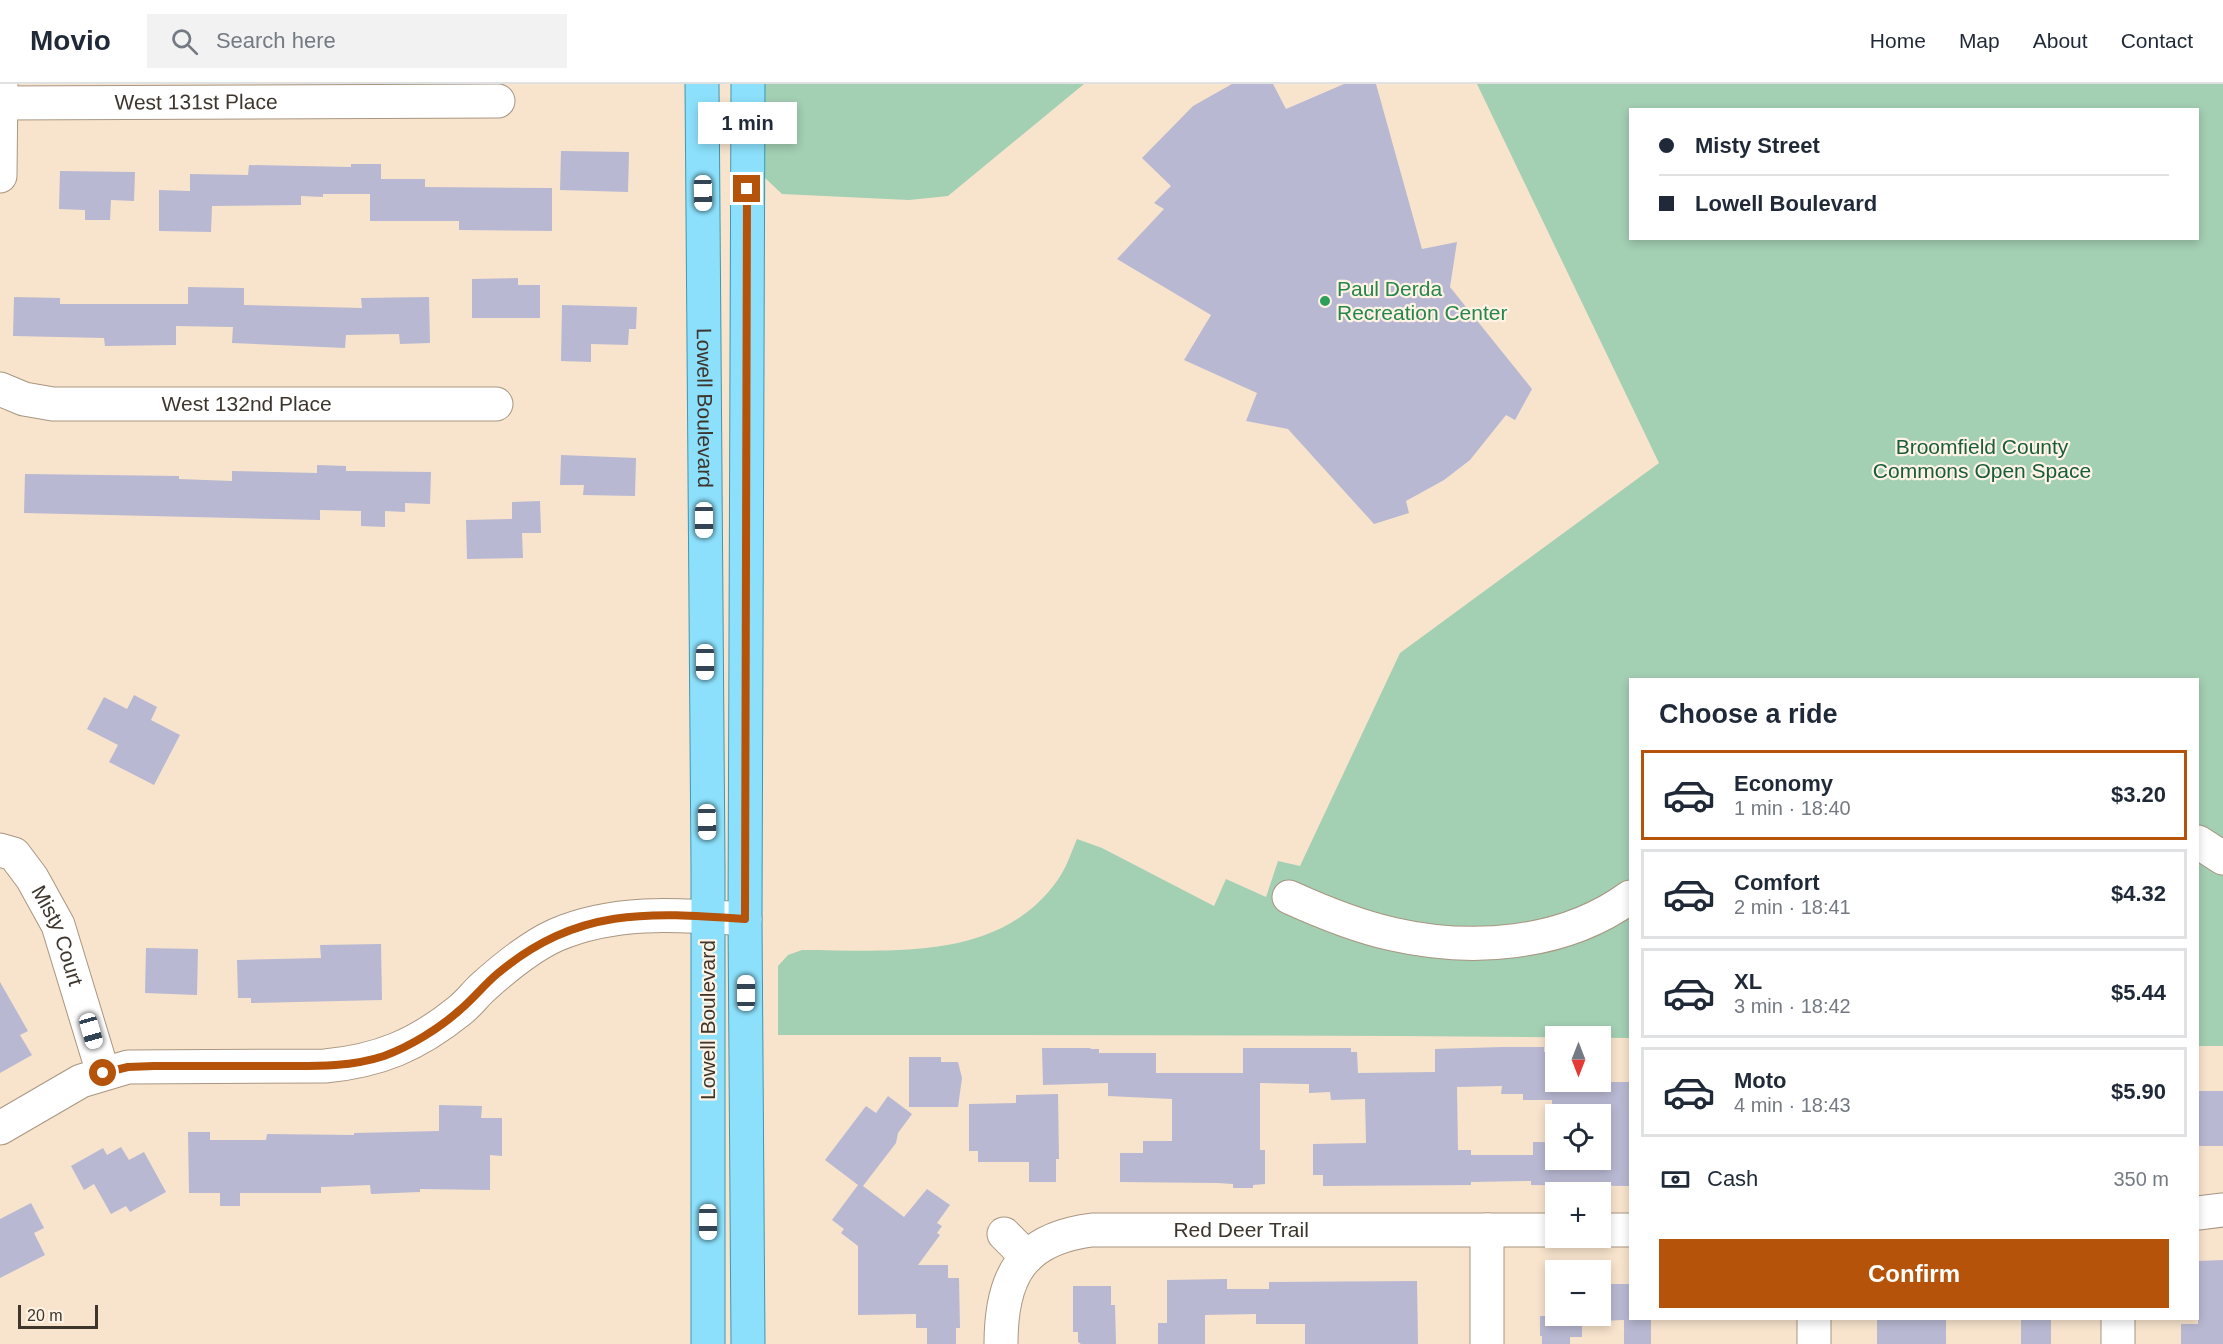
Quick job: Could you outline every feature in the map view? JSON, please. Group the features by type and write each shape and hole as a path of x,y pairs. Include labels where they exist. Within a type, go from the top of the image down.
{"main road":[{"name":"Lowell Boulevard","path":"702,84 708,1344"},
{"path":"714,84 716,190 721,204 734,210 747,210"},
{"name":"Lowell Boulevard","path":"747,84 745,919 748,1344"}],"street":[{"path":"0,176 1,93"},
{"name":"West 131st Place","path":"1,93 498,101"},
{"name":"West 132nd Place","path":"0,389 24,399 53,404 496,404"},
{"path":"2199,843 2223,858"},
{"name":"Misty Court","path":"0,850 14,854 32,878 58,925 103,1073"},
{"path":"1289,897 1340,919 1394,935 1430,941 1475,944 1512,941 1566,929 1598,916 1629,898"},
{"path":"0,1128 61,1092 103,1073 128,1067 326,1066 355,1063 384,1056 412,1044 460,1010 498,974 554,936 584,925 648,915 745,919"},
{"path":"2199,1213 2223,1210"},
{"name":"Red Deer Trail","path":"1001,1344 1004,1298 1013,1276 1027,1257 1044,1242 1068,1233 1092,1230 1545,1230"},
{"path":"1487,1230 1487,1344"},
{"path":"1611,1230 1629,1230"},
{"path":"1004,1234 1027,1257"},
{"path":"1814,1320 1814,1344"},
{"path":"2118,1320 2118,1344"}],"green space":[{"path":"763,84 1084,84 948,196 909,200 782,194 763,176"},
{"name":"Broomfield County Commons Open Space","path":"1477,84 2223,84 2223,1046 2199,1046 2199,678 1629,678 1629,1038 1611,1038 1611,1026 1545,1026 1545,1037 778,1035 778,966 788,955 802,950 906,950 974,939 1005,926 1033,908 1057,881 1077,839 1102,848 1214,906 1226,879 1266,897 1278,861 1300,866 1400,653 1659,463"}],"building":[{"name":"Paul Derda Recreation Center","path":"1232,84 1273,84 1286,109 1344,84 1376,84 1422,249 1457,242 1450,287 1532,389 1515,420 1506,415 1470,460 1444,480 1406,501 1409,513 1374,524 1288,429 1246,421 1257,393 1184,360 1211,315 1117,259 1164,209 1154,203 1171,186 1142,158 1193,106"},
{"path":"561,151 629,152 628,192 560,190"},
{"path":"351,164 381,164 381,179 425,179 425,187 552,188 552,231 459,230 459,221 370,221 370,194 323,194 323,197 301,196 301,205 212,206 211,232 159,231 159,190 190,191 190,174 248,175 249,165 351,167"},
{"path":"60,171 135,172 134,201 111,200 110,220 85,220 85,210 59,209"},
{"path":"518,278 518,285 540,285 540,318 472,318 472,279"},
{"path":"188,287 244,288 244,305 362,308 361,298 429,297 430,343 400,344 399,334 346,335 345,348 232,343 233,327 176,326 176,345 105,346 104,338 13,336 14,297 60,298 60,304 188,304"},
{"path":"562,305 637,307 636,329 629,329 628,345 591,344 591,362 561,361"},
{"path":"561,455 636,458 635,496 583,495 584,485 560,485"},
{"path":"317,465 346,466 346,471 431,472 430,504 405,503 405,512 385,511 385,527 361,526 361,511 320,510 320,520 24,513 25,474 179,476 179,479 232,481 232,471 317,473"},
{"path":"540,501 541,533 522,533 523,558 467,559 466,520 512,519 512,502"},
{"path":"134,695 157,707 151,720 180,735 154,785 109,762 118,745 87,729 104,697 127,709"},
{"path":"381,944 382,1000 251,1003 251,998 238,998 237,960 321,958 320,945"},
{"path":"146,948 198,949 197,995 145,993"},
{"path":"0,982 28,1031 20,1035 32,1055 0,1073"},
{"path":"1544,1047 1545,1092 1611,1092 1611,1082 1629,1082 1629,1186 1611,1186 1611,1182 1545,1182 1545,1185 1531,1185 1531,1181 1471,1182 1471,1185 1323,1186 1323,1175 1313,1175 1313,1144 1366,1143 1365,1099 1331,1100 1330,1092 1309,1093 1309,1084 1260,1083 1260,1150 1265,1150 1265,1184 1253,1185 1253,1188 1233,1188 1233,1184 1218,1183 1120,1182 1120,1153 1143,1153 1143,1141 1172,1141 1172,1099 1108,1096 1108,1083 1043,1085 1042,1048 1090,1048 1099,1049 1099,1053 1156,1053 1156,1073 1243,1073 1243,1048 1351,1048 1351,1052 1357,1052 1358,1073 1435,1072 1435,1049","holes":["1502,1086 1501,1094 1523,1094 1523,1100 1552,1100 1552,1104 1611,1104 1611,1170 1545,1170 1545,1142 1533,1142 1533,1155 1471,1155 1471,1150 1458,1150 1457,1087"]},
{"path":"909,1057 941,1057 941,1062 958,1062 962,1078 958,1107 909,1107"},
{"path":"2199,1091 2223,1091 2223,1146 2199,1146"},
{"path":"1058,1094 1059,1159 1056,1159 1056,1182 1029,1182 1029,1162 978,1162 978,1151 969,1151 969,1104 1016,1103 1016,1095"},
{"path":"888,1096 912,1114 898,1133 896,1143 863,1186 904,1217 927,1189 950,1205 937,1223 942,1226 937,1233 940,1235 918,1265 948,1265 948,1278 959,1278 960,1328 956,1328 956,1344 927,1344 927,1328 916,1328 916,1314 858,1315 858,1246 841,1233 844,1229 832,1220 858,1185 825,1160 866,1106 876,1113"},
{"path":"439,1105 482,1106 481,1118 502,1118 502,1156 490,1155 490,1190 420,1189 420,1192 371,1194 370,1185 321,1187 321,1193 240,1193 240,1206 220,1206 220,1193 189,1193 188,1132 210,1132 210,1140 266,1140 267,1134 354,1135 354,1133 439,1131"},
{"path":"121,1147 129,1160 144,1152 166,1192 130,1212 126,1206 111,1214 94,1184 84,1190 71,1166 103,1148 107,1155"},
{"path":"31,1203 44,1228 34,1233 45,1255 0,1278 0,1219"},
{"path":"2223,1260 2223,1344 2181,1344 2181,1324 2198,1324 2199,1320 2199,1261"},
{"path":"1227,1279 1227,1289 1269,1289 1269,1282 1417,1281 1418,1344 1305,1344 1305,1324 1256,1324 1256,1314 1205,1315 1205,1344 1158,1344 1158,1323 1167,1323 1167,1280"},
{"path":"1611,1284 1629,1284 1629,1320 1651,1320 1651,1344 1624,1344 1624,1320 1611,1321"},
{"path":"1073,1286 1111,1286 1111,1305 1115,1305 1116,1344 1081,1344 1078,1342 1078,1332 1073,1332"},
{"path":"1540,1316 1545,1316 1545,1326 1582,1326 1582,1337 1570,1337 1570,1344 1542,1344 1542,1336 1540,1336"},
{"path":"1877,1320 1946,1320 1946,1344 1877,1344"},
{"path":"2021,1320 2051,1320 2051,1344 2021,1344"}],"place":[{"name":"Paul Derda Recreation Center","path":"1325,301"}],"route":[{"path":"103,1073 128,1067 326,1066 355,1063 384,1056 412,1044 460,1010 498,974 554,936 584,925 648,915 745,919 747,867 747,189"}]}
